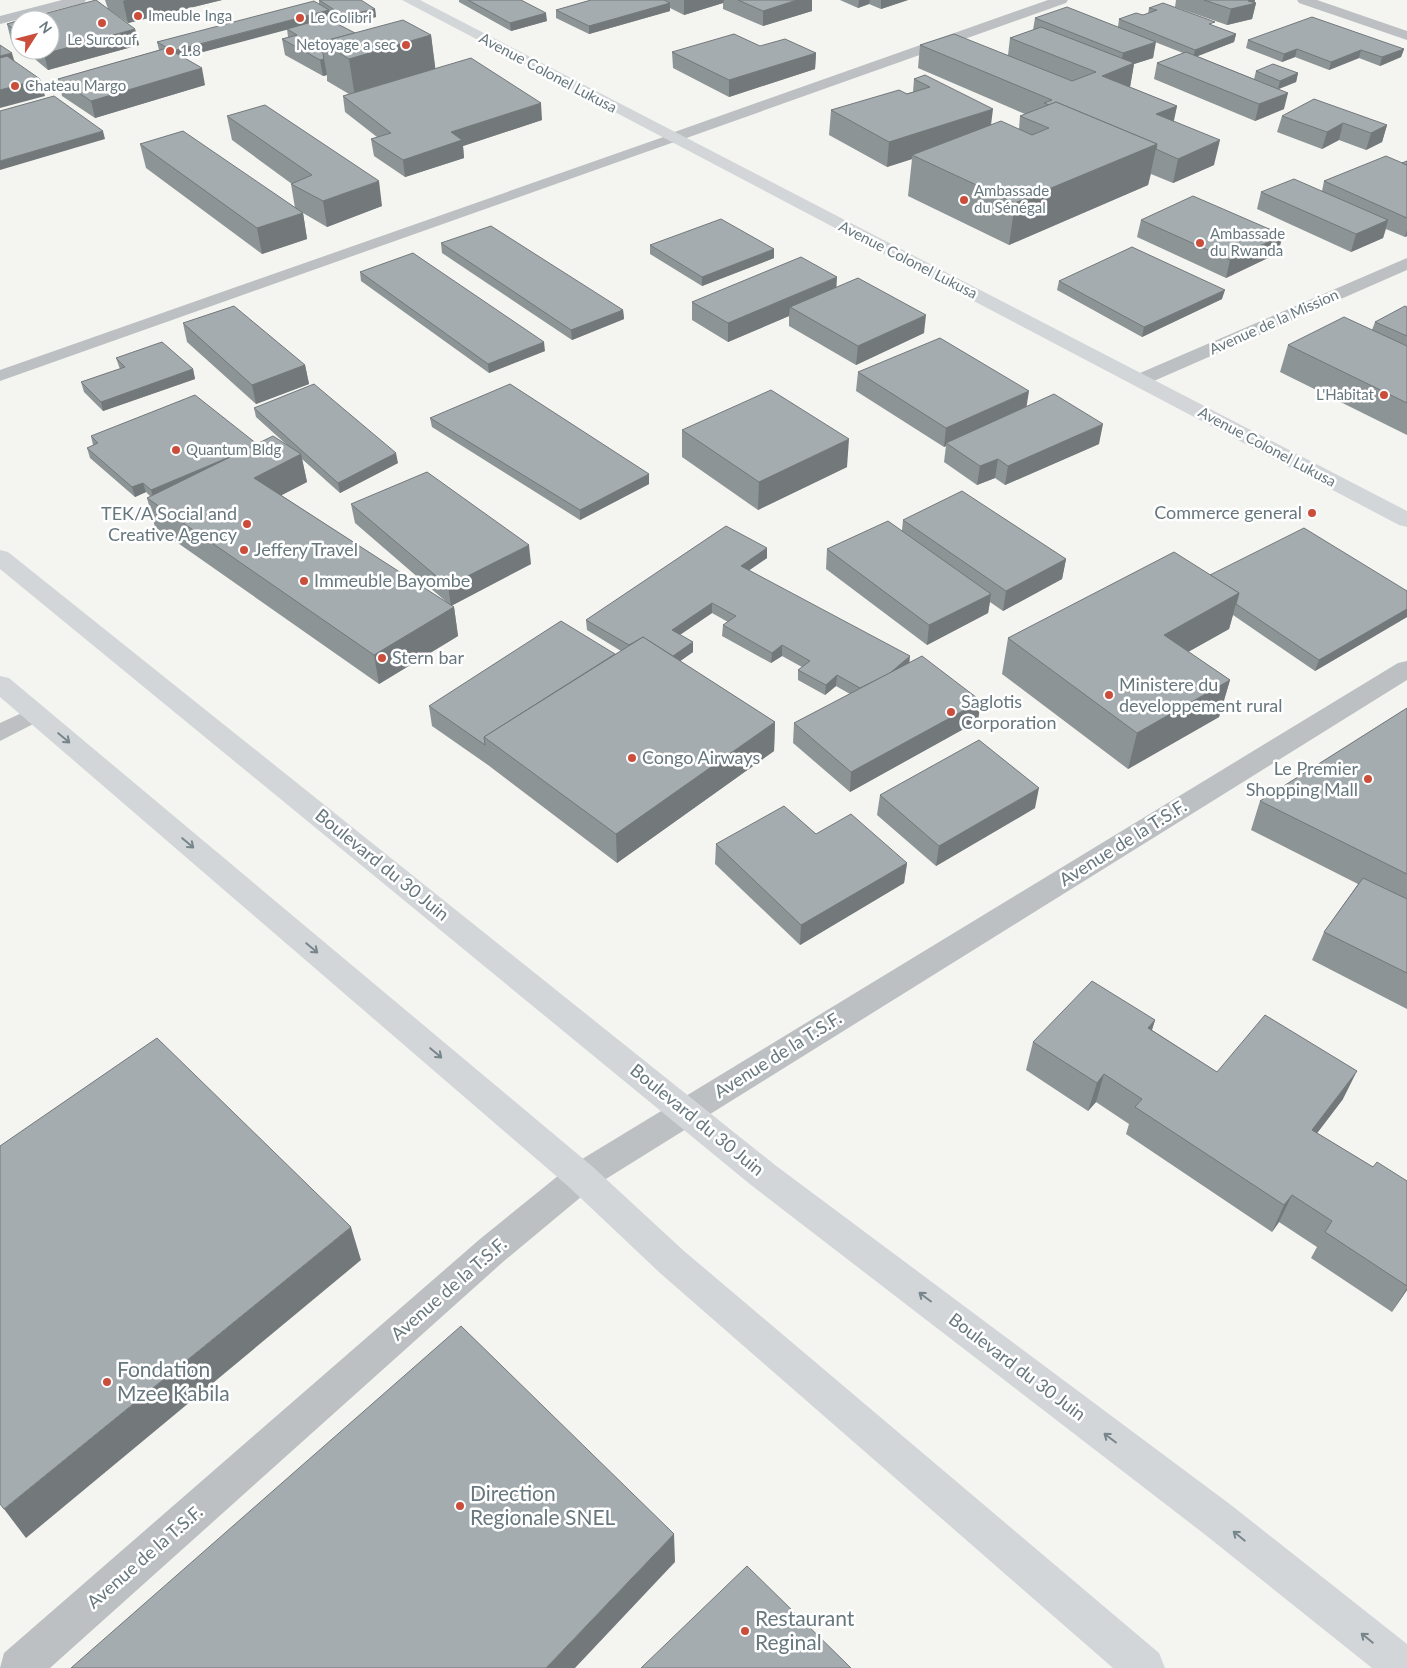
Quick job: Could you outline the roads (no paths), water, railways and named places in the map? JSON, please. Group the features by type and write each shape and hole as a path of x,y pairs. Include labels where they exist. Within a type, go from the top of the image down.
{"main road":[{"name":"Avenue Colonel Lukusa","path":"408,0 1407,520"},
{"name":"Boulevard du 30 Juin","path":"0,557 763,1175 1217,1519 1405,1668"},
{"path":"0,684 581,1177 679,1268 1144,1668"}],"street":[{"path":"0,20 79,0"},
{"path":"672,138 1061,0"},
{"path":"1304,0 1407,36"},
{"name":"Avenue de la Mission","path":"1140,380 1407,263"},
{"name":"Avenue de la T.S.F.","path":"19,1668 492,1250 581,1177 1407,669"}],"lane":[{"path":"0,376 672,138"},
{"path":"0,732 35,714"}],"place":[{"name":"Imeuble Inga","path":"138,16"},
{"name":"Le Colibri","path":"300,18"},
{"name":"Le Surcouf","path":"102,23"},
{"name":"Netoyage a sec","path":"406,45"},
{"name":"1.8","path":"170,51"},
{"name":"Chateau Margo","path":"15,86"},
{"name":"Ambassade du Sénégal","path":"964,200"},
{"name":"Ambassade du Rwanda","path":"1200,243"},
{"name":"L'Habitat","path":"1384,395"},
{"name":"Quantum Bldg","path":"176,450"},
{"name":"Commerce general","path":"1312,513"},
{"name":"TEK/A Social and Creative Agency","path":"247,524"},
{"name":"Jeffery Travel","path":"244,550"},
{"name":"Immeuble Bayombe","path":"304,581"},
{"name":"Stern bar","path":"382,658"},
{"name":"Ministere du developpement rural","path":"1109,695"},
{"name":"Saglotis Corporation","path":"951,712"},
{"name":"Congo Airways","path":"632,758"},
{"name":"Le Premier Shopping Mall","path":"1368,779"},
{"name":"Fondation Mzee Kabila","path":"107,1382"},
{"name":"Direction Regionale SNEL","path":"460,1506"},
{"name":"Restaurant Reginal","path":"745,1631"}]}
